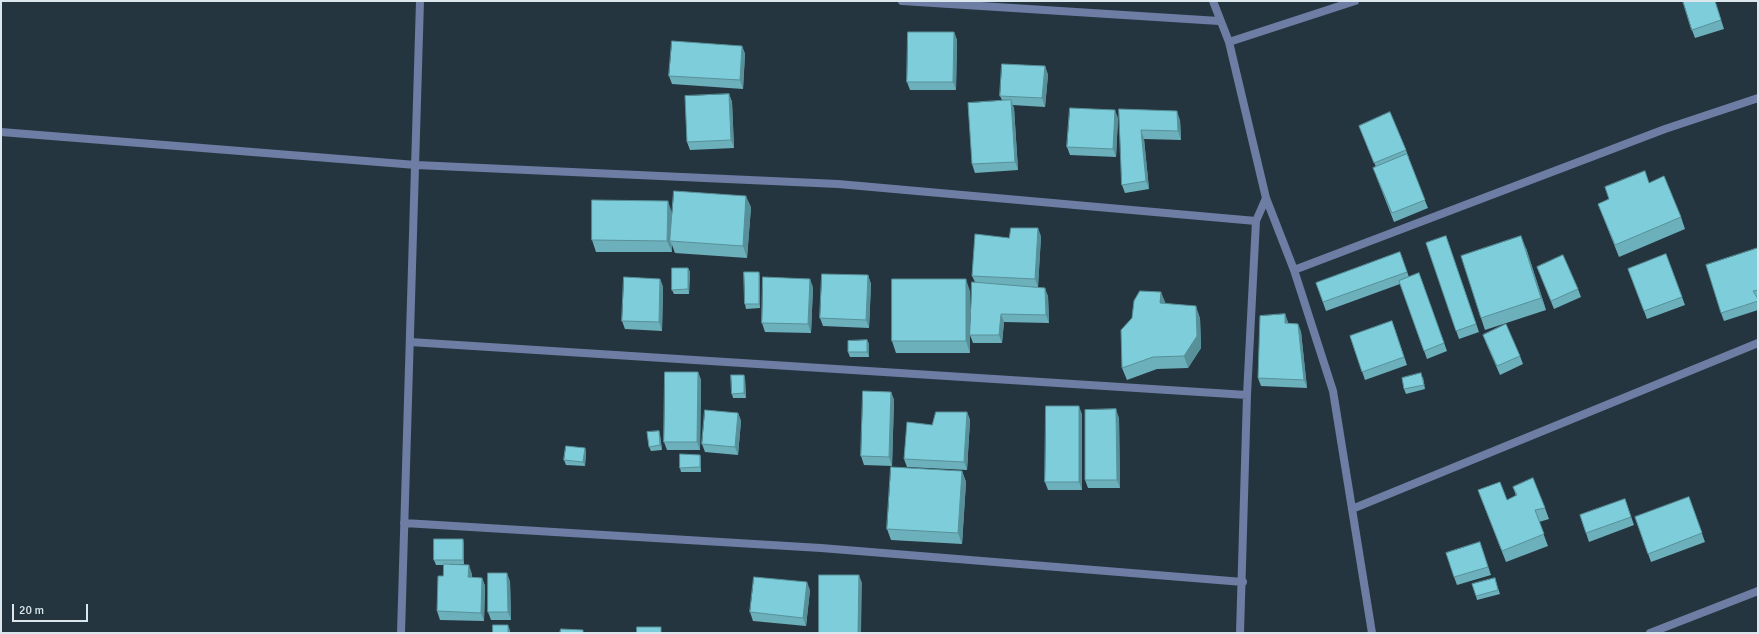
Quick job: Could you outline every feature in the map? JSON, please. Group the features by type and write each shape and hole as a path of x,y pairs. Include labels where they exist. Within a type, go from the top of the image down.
{"street":[{"path":"401,633 420,1"},
{"path":"902,1 1219,21"},
{"path":"1213,1 1219,21 1229,42 1266,198 1294,270 1333,391 1372,633"},
{"path":"1229,42 1355,1"},
{"path":"1294,270 1665,129 1758,98"},
{"path":"1,132 416,165 838,184 1256,221"},
{"path":"1240,633 1243,582 1247,396 1256,221 1266,198"},
{"path":"410,342 1247,396"},
{"path":"1352,509 1758,343"},
{"path":"404,523 821,548 1243,582"},
{"path":"1650,633 1758,590"}],"building":[{"path":"1683,1 1715,1 1721,20 1692,30"},
{"path":"908,32 954,32 953,82 907,82"},
{"path":"672,41 742,46 740,80 669,76"},
{"path":"1002,64 1045,66 1042,98 1000,96"},
{"path":"729,94 731,140 687,142 685,96"},
{"path":"1011,100 1015,162 972,164 968,103"},
{"path":"1070,108 1115,110 1113,149 1067,147"},
{"path":"1119,109 1177,111 1178,131 1141,130 1146,181 1122,185"},
{"path":"1390,112 1406,150 1374,163 1359,126"},
{"path":"1407,154 1425,200 1392,213 1373,168"},
{"path":"1645,171 1649,183 1664,176 1681,217 1615,245 1598,204 1609,199 1605,187"},
{"path":"674,191 746,196 743,246 670,241"},
{"path":"592,200 668,201 667,241 592,240"},
{"path":"1011,228 1038,228 1035,279 972,276 975,234 1009,238"},
{"path":"1446,236 1476,324 1456,331 1426,243"},
{"path":"1521,236 1541,298 1481,318 1461,256"},
{"path":"1758,248 1758,290 1753,291 1758,301 1721,313 1706,265"},
{"path":"1400,252 1407,272 1323,302 1316,283"},
{"path":"1666,254 1682,297 1644,311 1628,269"},
{"path":"1563,255 1578,289 1551,301 1537,267"},
{"path":"672,268 688,268 688,289 672,290"},
{"path":"744,272 759,272 759,304 745,304"},
{"path":"1419,273 1444,343 1424,351 1399,281"},
{"path":"822,274 868,275 866,320 820,318"},
{"path":"624,277 660,279 659,322 622,321"},
{"path":"763,277 810,279 808,324 762,323"},
{"path":"892,279 966,279 966,341 892,341"},
{"path":"972,282 1045,288 1046,315 1001,314 999,335 970,335"},
{"path":"1140,291 1161,292 1160,303 1196,306 1197,336 1184,356 1153,357 1122,368 1121,330 1132,318 1134,301"},
{"path":"1285,314 1285,323 1298,324 1304,380 1258,378 1260,316"},
{"path":"1392,321 1404,357 1362,372 1350,336"},
{"path":"1506,324 1520,356 1497,366 1483,335"},
{"path":"867,340 867,352 848,352 848,341"},
{"path":"665,372 698,372 697,442 664,442"},
{"path":"1421,373 1424,385 1404,389 1402,378"},
{"path":"731,375 744,375 744,393 732,394"},
{"path":"863,391 891,392 889,457 861,456"},
{"path":"1046,406 1079,406 1079,482 1045,482"},
{"path":"1116,409 1117,480 1085,480 1085,410"},
{"path":"705,410 738,413 735,447 702,444"},
{"path":"936,412 967,412 964,462 904,459 907,422 932,425"},
{"path":"659,431 660,445 649,447 647,432"},
{"path":"566,446 585,448 583,462 564,460"},
{"path":"680,454 700,455 700,467 680,468"},
{"path":"891,467 962,471 958,533 887,529"},
{"path":"1533,478 1545,508 1535,510 1544,534 1502,551 1478,490 1500,482 1507,500 1517,495 1513,487"},
{"path":"1689,497 1702,533 1648,554 1635,517"},
{"path":"1625,499 1631,517 1586,533 1580,515"},
{"path":"434,539 463,539 463,560 434,560"},
{"path":"1480,542 1488,567 1454,577 1446,553"},
{"path":"444,564 469,565 468,577 482,578 481,613 437,611 438,576 443,576"},
{"path":"488,573 507,573 508,612 488,612"},
{"path":"819,575 859,575 858,633 819,633"},
{"path":"754,577 807,582 803,618 750,612"},
{"path":"1495,578 1498,590 1476,596 1472,584"},
{"path":"493,625 508,625 508,633 493,633"},
{"path":"637,627 661,627 661,633 637,633"},
{"path":"561,629 583,630 583,633 560,633"}]}
